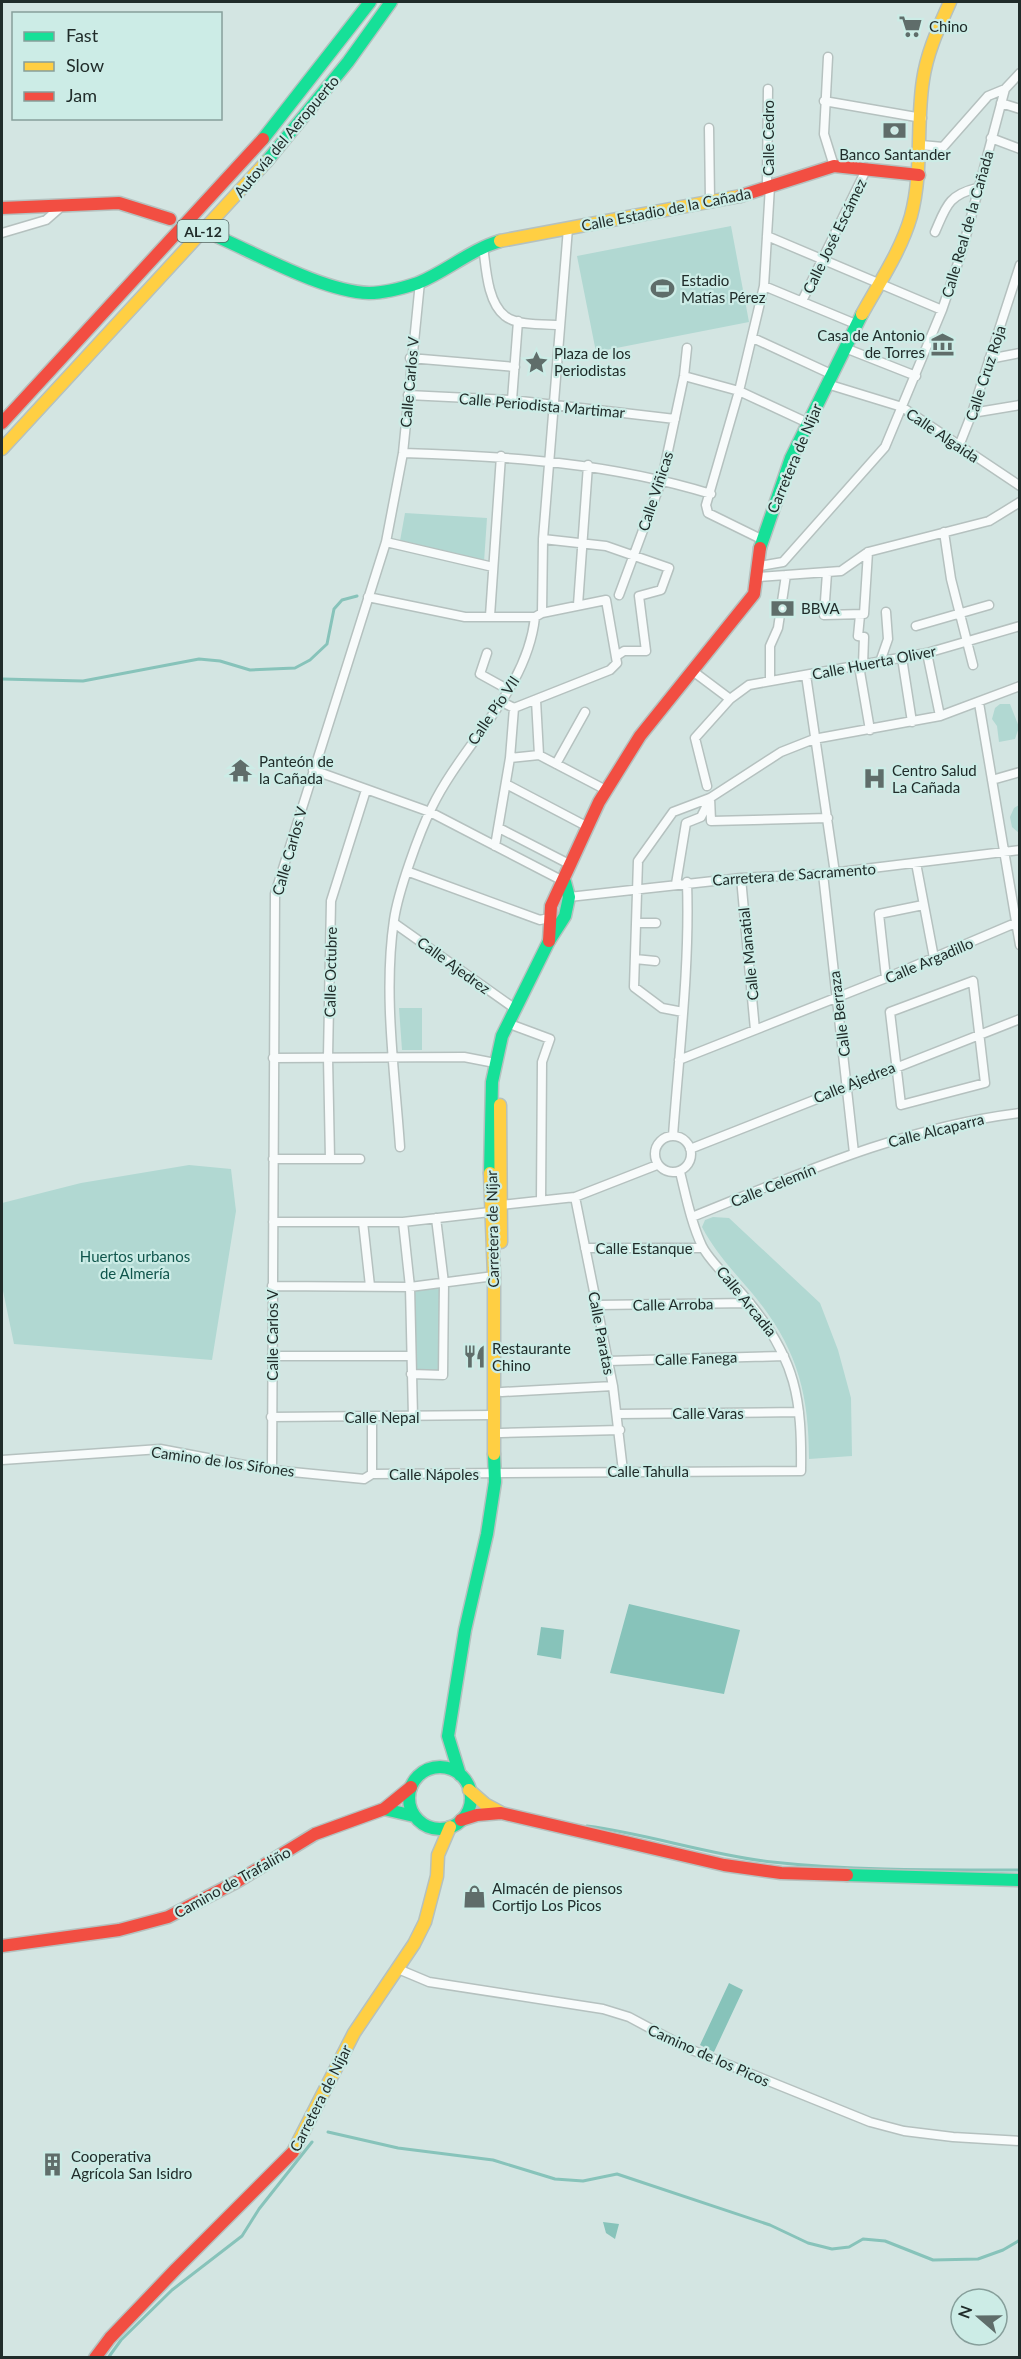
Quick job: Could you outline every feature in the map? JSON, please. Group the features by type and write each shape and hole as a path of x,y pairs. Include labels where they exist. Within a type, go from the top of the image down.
{"main road":[{"name":"Autovía del Aeropuerto","path":"2,423 269,132 370,2"},
{"name":"Autovía del Aeropuerto","path":"2,449 78,363 242,189 328,87 392,2"},
{"name":"Carretera de Níjar","path":"495,1475 492,1415 500,1086 515,1026 526,991 549,941 571,865 606,790 639,737 744,610 754,594 760,572 761,539 808,423 905,235 912,217 920,175 925,69 950,2"},
{"name":"Calle Estadio de la Cañada","path":"218,237 330,285 368,293 391,291 420,282 483,246 516,236 710,200 770,186 834,166 920,175"},
{"path":"2,208 119,203 170,219"},
{"name":"Carretera de Níjar","path":"430,1769 448,1736 465,1630 492,1506 501,1433 502,1392 491,1102 495,1063 502,1036 514,1008 526,991"},
{"name":"Carretera de Níjar","path":"448,1736 453,1759 460,1775"},
{"path":"414,1816 409,1802 411,1787 415,1779 430,1769 446,1768 460,1775 469,1790 485,1804 501,1813 724,1865 781,1874 1020,1880"},
{"name":"Camino de Trafaliño","path":"2,1946 120,1930 168,1917 238,1881 315,1834 384,1809 411,1787"},
{"path":"461,1820 469,1806 469,1790"},
{"path":"384,1809 414,1816 426,1825 438,1829 450,1827 461,1820 477,1815 501,1813"},
{"name":"Carretera de Níjar","path":"426,1825 438,1855"},
{"name":"Carretera de Níjar","path":"95,2358 110,2338 176,2269 291,2156 354,2033 398,1969 425,1922 437,1876 438,1855 450,1827"}],"street":[{"path":"828,57 824,134 834,166"},
{"name":"Calle Real de la Cañada","path":"760,572 783,562 885,447 916,376 962,251 1005,89 1020,73"},
{"name":"Calle Cedro","path":"711,494 753,338 764,286 770,186 767,182 768,89"},
{"path":"921,145 943,147 988,96 1005,89"},
{"path":"825,101 922,118"},
{"path":"1001,103 1020,109"},
{"path":"709,128 710,200"},
{"path":"991,138 1020,149"},
{"name":"Calle José Escámez","path":"802,301 866,170"},
{"path":"935,232 947,203 961,192 977,188"},
{"path":"2,233 46,220 62,206"},
{"name":"Calle Pío VII","path":"400,1147 390,984 393,923 430,812 452,771 502,702 525,663 533,637 538,615 568,228"},
{"path":"767,236 942,309"},
{"path":"483,246 488,288 505,316 518,321 560,325"},
{"name":"Calle Cruz Roja","path":"959,446 1020,265"},
{"name":"Calle Carlos V","path":"272,1470 275,894 386,542 403,453 410,358 420,282"},
{"path":"764,286 858,325"},
{"path":"512,400 518,321"},
{"name":"Calle Algaida","path":"753,338 829,379 902,407 1020,486"},
{"name":"Calle Viñicas","path":"619,595 662,479 684,376 687,348"},
{"path":"845,348 916,376"},
{"path":"989,359 1020,353"},
{"path":"410,358 515,367"},
{"path":"684,376 739,391 808,423"},
{"name":"Calle Periodista Martimar","path":"408,395 512,400 675,419"},
{"path":"972,413 1020,405"},
{"path":"403,453 550,460 662,479 711,494 706,506 708,513 761,539"},
{"path":"490,616 501,456"},
{"path":"578,605 588,465"},
{"path":"760,572 786,574 841,571 868,552 989,521 1020,502"},
{"path":"944,532 973,665"},
{"path":"543,539 606,546 669,568 662,590 639,596 646,651 624,651 618,655"},
{"path":"386,542 494,567"},
{"path":"827,573 824,615 864,614 868,552"},
{"path":"770,680 770,646 778,628 786,574"},
{"path":"368,597 451,615 490,616 538,615 606,600 618,655 617,663 610,670 514,708 502,702"},
{"path":"916,626 989,605"},
{"path":"880,662 888,639 886,612"},
{"path":"860,615 858,636 864,637 861,665 870,730"},
{"name":"Calle Huerta Oliver","path":"708,786 696,738 730,699 749,685 927,653 1020,626"},
{"path":"487,653 480,674 509,690"},
{"path":"927,653 940,716"},
{"path":"902,658 912,722"},
{"path":"694,672 730,699"},
{"path":"806,675 835,873"},
{"path":"683,1012 662,1008 634,987 640,855 673,812 710,798 781,752 814,739 940,716 1020,686"},
{"path":"536,700 539,755"},
{"path":"979,703 1003,853 1018,921 1020,945"},
{"path":"495,846 510,758 514,708"},
{"path":"556,764 585,712"},
{"path":"510,758 539,755 606,790"},
{"path":"313,770 430,812 565,882"},
{"path":"992,780 1020,772"},
{"path":"506,784 588,827"},
{"name":"Calle Octubre","path":"330,1159 328,1057 331,901 366,789"},
{"path":"710,798 711,821 828,818"},
{"path":"676,884 686,823 701,817 710,798"},
{"path":"499,828 571,865"},
{"name":"Carretera de Sacramento","path":"564,895 638,890 687,882 835,873 1020,850"},
{"path":"916,863 934,958"},
{"path":"409,873 540,920 554,921"},
{"name":"Calle Berraza","path":"823,874 854,1153"},
{"name":"Calle Manatial","path":"741,878 755,1030"},
{"path":"673,1136 683,1012 688,918 687,882"},
{"path":"886,978 879,914 923,905"},
{"name":"Calle Argadillo","path":"679,1060 886,978 1018,921"},
{"name":"Calle Ajedrez","path":"393,923 514,1008"},
{"path":"637,923 656,923"},
{"path":"635,959 655,960"},
{"path":"973,981 985,1083 901,1105 895,1066 890,1012 973,981"},
{"name":"Calle Ajedrea","path":"690,1149 895,1066 1020,1019"},
{"path":"515,1026 550,1039 542,1062 541,1200"},
{"path":"273,1058 464,1057 495,1063"},
{"name":"Calle Alcaparra","path":"854,1153 937,1128 981,1118 1020,1113"},
{"path":"666,1137 684,1139 690,1149 690,1160 680,1172 667,1172 657,1165 656,1146 666,1137"},
{"name":"Calle Celemín","path":"692,1217 854,1153"},
{"path":"273,1159 360,1159"},
{"path":"273,1222 403,1222 436,1218 541,1200 575,1197 657,1165"},
{"name":"Calle Arcadia","path":"680,1172 703,1248 750,1303 779,1342 795,1384 801,1472"},
{"name":"Calle Paratas","path":"575,1197 613,1386 620,1430 623,1471"},
{"path":"411,1374 443,1375 444,1282 436,1218"},
{"path":"363,1222 370,1286"},
{"path":"403,1222 410,1287 413,1417"},
{"name":"Calle Estanque","path":"585,1248 703,1248"},
{"path":"272,1286 410,1287 494,1276"},
{"name":"Calle Arroba","path":"597,1305 750,1303"},
{"path":"272,1356 411,1356"},
{"name":"Calle Fanega","path":"608,1361 784,1356"},
{"path":"502,1392 613,1386"},
{"name":"Calle Varas","path":"617,1414 798,1412"},
{"name":"Calle Nepal","path":"272,1417 492,1415"},
{"path":"372,1417 372,1474"},
{"path":"501,1433 620,1430"},
{"name":"Camino de los Sifones","path":"2,1460 160,1449 272,1470 364,1479 372,1474"},
{"name":"Calle Tahulla","path":"495,1475 623,1471 801,1472"},
{"name":"Calle Nápoles","path":"372,1474 495,1475"},
{"name":"Camino de los Picos","path":"398,1969 429,1982 603,2009 629,2018 687,2048 870,2122 904,2131 953,2137 1020,2140"}],"green space":[{"name":"Estadio Matías Pérez","path":"731,226 749,322 596,352 577,256"},
{"path":"405,513 487,518 484,562 400,541"},
{"path":"1000,704 1010,704 1019,727 1015,739 999,742 997,726 992,719 995,708"},
{"path":"1019,805 1020,833 1012,827 1010,817 1014,808"},
{"path":"399,1008 422,1008 422,1050 402,1050"},
{"name":"Huertos urbanos de Almería","path":"189,1165 231,1169 236,1211 212,1360 14,1344 2,1286 2,1203 81,1183"},
{"path":"713,1217 729,1218 820,1303 838,1350 851,1398 852,1456 809,1459 806,1412 797,1370 767,1313 725,1262 702,1227 705,1220"},
{"path":"444,1283 443,1375 411,1374 410,1287"}],"shaded area":[{"path":"629,1604 740,1630 724,1694 610,1673"},
{"path":"541,1627 564,1630 561,1659 537,1655"},
{"path":"729,1983 743,1990 714,2052 700,2045"},
{"path":"603,2222 619,2224 615,2239 606,2233"}],"waterway":[{"path":"2,679 83,681 199,659 220,661 250,670 295,668 310,660 327,644 334,609 342,600 357,596"},
{"path":"587,1826 725,1855 772,1862 865,1868 1020,1870"},
{"path":"328,2132 398,2148 493,2160 555,2179 583,2181 617,2174 770,2225 808,2243 832,2249 849,2247 863,2239 885,2241 933,2260 978,2259 1003,2250 1020,2240"},
{"path":"108,2358 121,2340 172,2290 242,2236 259,2209 312,2142"}],"traffic: fast":[{"path":"263,139 370,2"},
{"path":"267,161 348,62 391,2"},
{"path":"218,237 313,280 352,291 369,293 394,290 418,283 500,241"},
{"path":"760,548 791,458 862,314"},
{"path":"490,1173 492,1082 502,1036 549,941 565,916 569,897 565,882"},
{"path":"460,1775 448,1736 465,1630 487,1534 495,1482 494,1454"},
{"path":"440,1767 462,1776 471,1798 462,1820 440,1829 418,1820 409,1798 418,1776 440,1767"},
{"path":"384,1809 414,1816"},
{"path":"847,1875 1020,1880"}],"traffic: slow":[{"path":"862,314 896,254 911,216 917,182 921,97 925,70 934,40 950,2"},
{"path":"2,449 267,161"},
{"path":"500,241 740,196"},
{"path":"500,1105 501,1242"},
{"path":"490,1173 494,1276 494,1454"},
{"path":"469,1790 485,1804 500,1812"},
{"path":"293,2152 354,2033 414,1944 425,1922 437,1876 438,1855 450,1827"}],"traffic: jam":[{"path":"2,423 263,139"},
{"path":"740,196 834,166 919,175"},
{"path":"2,208 119,203 170,219"},
{"path":"549,941 551,906 599,802 640,736 754,594 760,548"},
{"path":"2,1946 119,1930 168,1917 238,1881 315,1834 384,1809 411,1787"},
{"path":"461,1820 477,1815 501,1813 724,1865 781,1873 847,1875"},
{"path":"95,2358 110,2338 176,2269 293,2152"}],"place":[{"name":"Chino","path":"911,26"},
{"name":"Banco Santander","path":"895,130"},
{"name":"Estadio Matías Pérez","path":"663,289"},
{"name":"Casa de Antonio de Torres","path":"943,344"},
{"name":"Plaza de los Periodistas","path":"536,362"},
{"name":"BBVA","path":"783,608"},
{"name":"Panteón de la Cañada","path":"241,770"},
{"name":"Centro Salud La Cañada","path":"874,779"},
{"name":"Restaurante Chino","path":"474,1357"},
{"name":"Almacén de piensos Cortijo Los Picos","path":"474,1897"},
{"name":"Cooperativa Agrícola San Isidro","path":"53,2165"}]}
